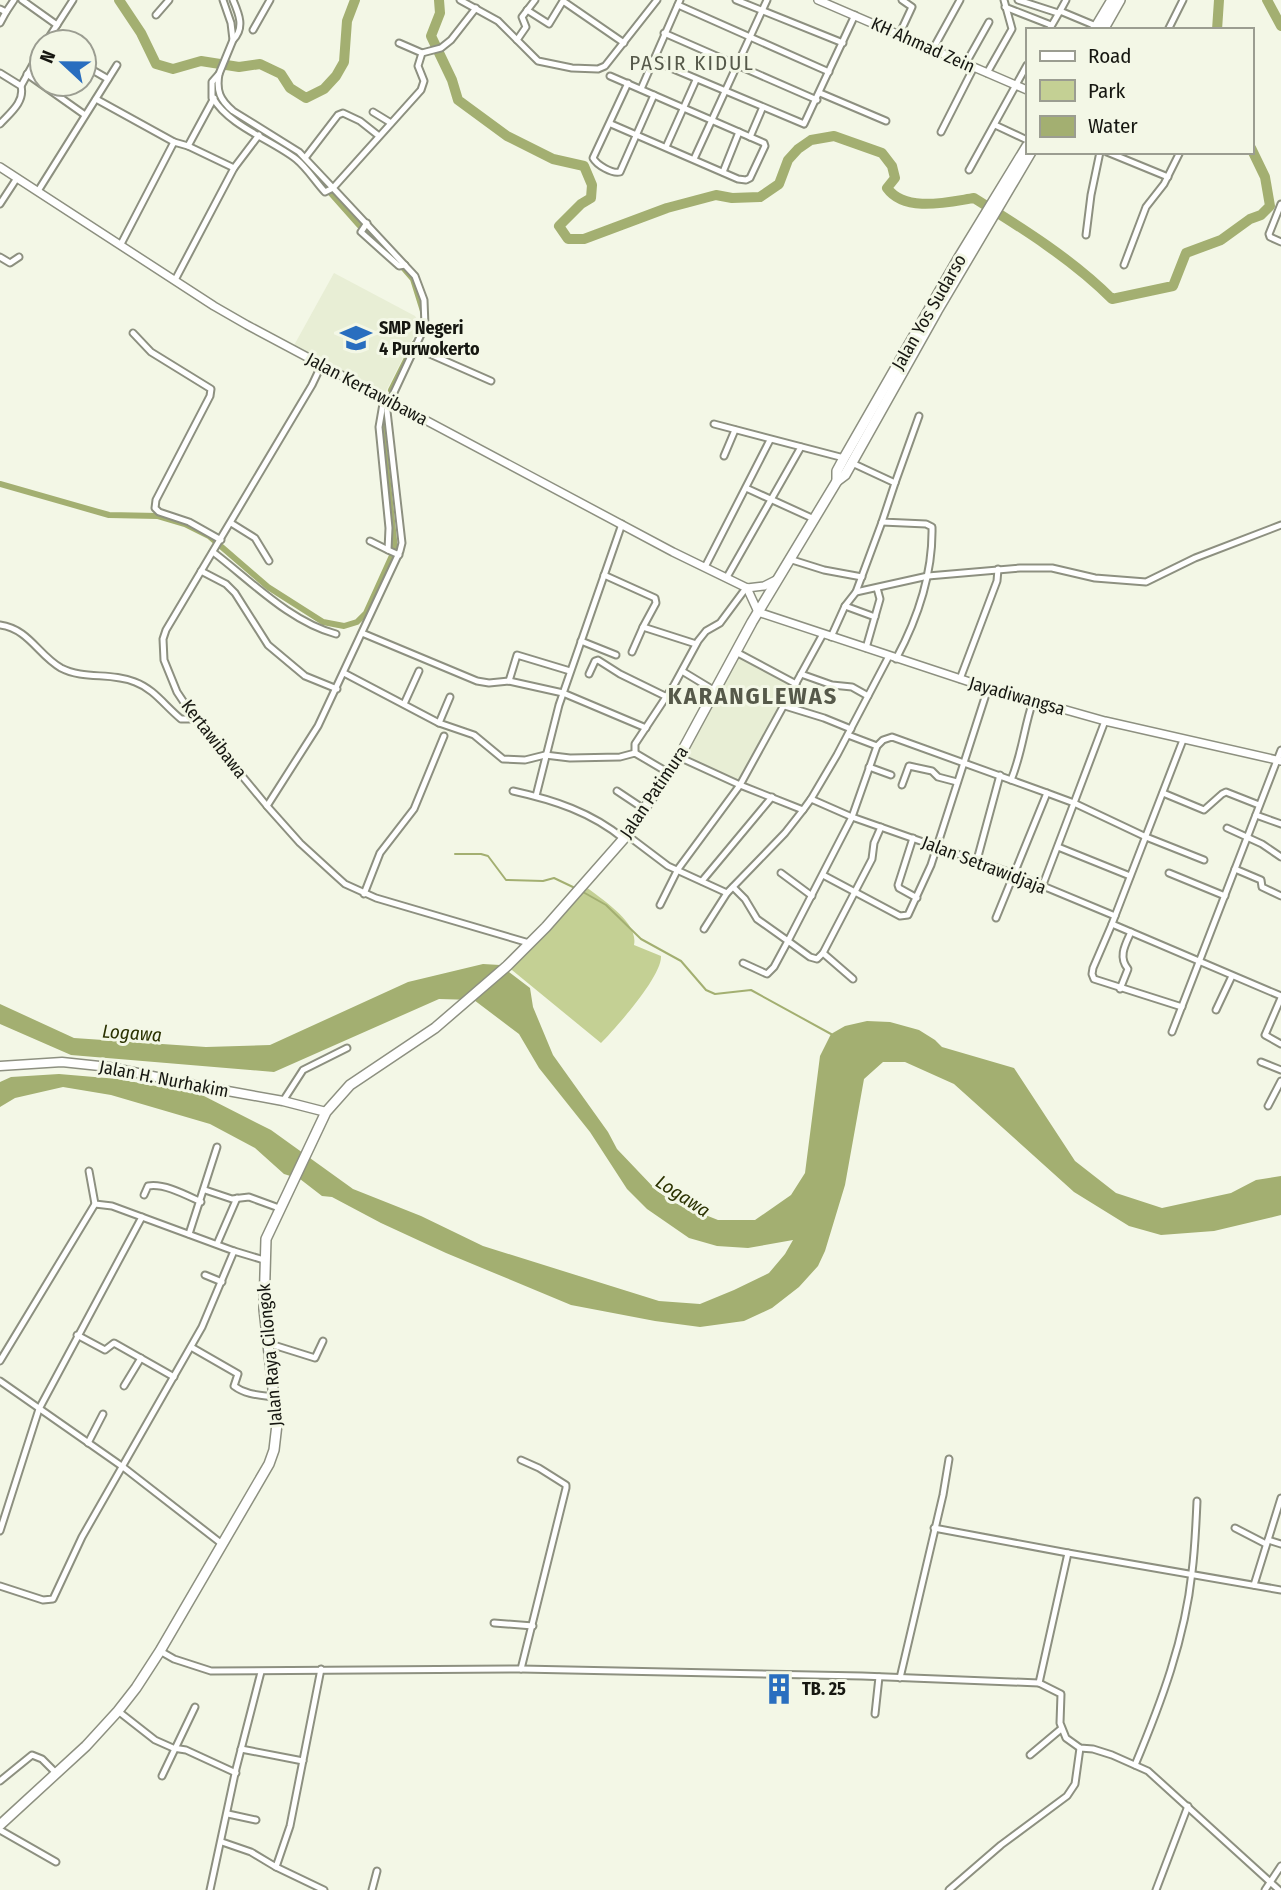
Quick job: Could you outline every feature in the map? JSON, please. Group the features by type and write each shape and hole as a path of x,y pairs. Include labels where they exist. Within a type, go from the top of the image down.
{"highway":[{"path":"1103,28 1112,0"},
{"path":"1103,28 1120,0"},
{"name":"Jalan Yos Sudarso","path":"758,611 836,481 845,475 848,461 937,311 1026,148"},
{"name":"Jalan Yos Sudarso","path":"1009,183 1030,154"},
{"name":"Jalan Patimura","path":"519,954 625,837 679,757 758,611"},
{"name":"Jalan Raya Cilongok","path":"1,1823 57,1774 118,1711 160,1651 269,1464 278,1424 263,1293 266,1239 326,1112 349,1085 435,1028 519,954"}],"main road":[{"name":"Jalan H. Nurhakim","path":"0,1066 62,1062 109,1066 326,1112"}],"street":[{"path":"0,23 3,11 14,0"},
{"path":"22,0 57,25"},
{"path":"55,28 73,0"},
{"path":"156,15 169,0"},
{"path":"223,0 231,23 233,41"},
{"path":"188,146 216,97 220,72 238,35 239,13 233,0"},
{"path":"253,30 270,0"},
{"path":"460,0 498,21 538,61 572,68 598,69 606,66 657,0"},
{"path":"517,40 526,29 522,18 535,0"},
{"path":"736,0 843,43"},
{"path":"694,159 767,0"},
{"name":"KH Ahmad Zein","path":"818,0 833,3 899,35 1026,90"},
{"path":"933,48 960,0"},
{"path":"1018,0 1103,28"},
{"path":"1005,3 1050,28 1066,0"},
{"path":"1169,28 1183,0"},
{"path":"527,10 549,24 563,1 624,43"},
{"path":"899,35 912,9 907,1"},
{"path":"641,89 679,3 829,72"},
{"path":"987,73 1012,29 1005,3"},
{"path":"399,43 426,52 441,48 455,36 476,8"},
{"path":"652,61 804,124 855,15"},
{"path":"941,132 989,22"},
{"path":"664,33 817,100"},
{"path":"330,190 416,97 424,85 418,66 426,52"},
{"path":"38,191 117,65"},
{"path":"969,170 1026,67"},
{"path":"0,72 21,86 23,93 0,124"},
{"path":"98,73 108,79"},
{"path":"21,86 27,74 85,115"},
{"path":"610,76 764,143 765,146 750,178 738,179 611,124"},
{"path":"666,146 696,80"},
{"path":"628,83 593,158 614,173 620,172 654,95"},
{"path":"820,93 886,121"},
{"path":"216,97 299,161 403,266"},
{"path":"96,99 174,142 234,168"},
{"path":"750,137 762,108"},
{"path":"373,112 391,124"},
{"path":"306,158 343,113 360,121 379,136"},
{"path":"995,125 1026,140"},
{"path":"723,172 739,132"},
{"path":"260,133 290,145 306,158 330,190"},
{"path":"175,280 234,168 260,133"},
{"path":"121,244 174,142"},
{"path":"1086,235 1090,195 1100,154"},
{"path":"1112,154 1168,177"},
{"path":"1124,265 1146,207 1168,177 1179,154"},
{"name":"Jalan Kertawibawa","path":"0,167 214,306 321,366 747,588"},
{"path":"0,204 17,178"},
{"path":"1281,204 1269,234 1281,242"},
{"path":"267,806 313,735 337,689 394,553 402,543 380,412 422,335 426,317 424,300 415,276 361,232 364,227"},
{"path":"0,257 10,263 19,257"},
{"path":"133,333 151,352 211,389 210,396 156,500 155,508 188,522 220,541"},
{"path":"415,348 491,381"},
{"name":"Kertawibawa","path":"321,366 166,630 164,660 177,692 195,719 300,843 345,884 364,894 529,943"},
{"path":"387,399 384,440 389,528 394,553"},
{"path":"660,905 678,869 740,785 802,674 856,592 919,416"},
{"path":"714,424 848,461 895,483"},
{"path":"724,456 735,430"},
{"path":"705,567 770,440"},
{"path":"727,577 801,447"},
{"path":"746,488 814,519"},
{"path":"704,929 727,893 785,833 811,799 868,696 909,634 927,579 933,530 931,526 882,522"},
{"path":"231,523 256,538 269,561"},
{"path":"536,796 570,671 622,524"},
{"path":"856,592 998,569 1052,568 1095,578 1146,582 1195,558 1281,525"},
{"path":"370,541 394,553"},
{"path":"214,550 255,587 320,629 336,634"},
{"path":"789,559 824,570 862,577"},
{"path":"202,569 235,593 268,645 305,676 337,689"},
{"path":"960,680 997,581 998,569"},
{"path":"604,575 655,598 656,603 632,652"},
{"path":"635,753 635,744 706,631 720,623 747,588 764,586 778,579"},
{"path":"747,588 758,611"},
{"path":"866,648 880,597 877,588"},
{"path":"845,606 875,617"},
{"name":"Jayadiwangsa","path":"758,611 960,680 1033,701 1183,740 1279,760"},
{"path":"0,625 17,630 29,638 45,656 63,669 76,674 114,676 134,681 155,694 180,719 195,719"},
{"path":"643,627 696,644"},
{"path":"362,633 477,681 509,681 563,694 646,728"},
{"path":"581,641 616,655"},
{"path":"736,652 796,684"},
{"path":"509,681 517,655 570,671"},
{"path":"589,674 598,660 620,674 667,696"},
{"path":"404,704 419,671"},
{"path":"682,671 715,691"},
{"path":"344,673 439,723 474,735 503,759 525,760 545,755 620,757 635,753 669,773"},
{"path":"802,674 832,685 852,687 868,696"},
{"path":"823,875 903,917 910,912 931,865 988,688"},
{"path":"439,723 450,697"},
{"path":"1011,780 1021,752 1024,728 1033,701"},
{"path":"785,706 824,718 877,746"},
{"path":"1042,887 1105,721"},
{"path":"364,894 381,851 414,809 444,736"},
{"path":"743,963 767,974 774,967 852,817 877,746 891,737 1074,803 1146,837 1204,860"},
{"path":"1182,1007 1120,989 1094,979 1092,974 1183,740"},
{"path":"1172,1032 1281,750"},
{"path":"679,757 803,810"},
{"path":"902,785 909,766 932,771 938,777 957,782"},
{"path":"869,767 891,775"},
{"path":"977,860 1000,775"},
{"path":"513,791 561,803 598,819 668,866 727,893"},
{"path":"617,791 644,809"},
{"path":"996,918 1047,793"},
{"path":"1163,793 1204,810 1224,793 1259,805"},
{"path":"702,881 772,797"},
{"name":"Jalan Setrawidjaja","path":"811,799 852,817 1014,874 1115,916"},
{"path":"1255,816 1281,824"},
{"path":"733,887 745,899 757,919 810,957 817,959 823,953 856,893 872,859 874,843 881,827"},
{"path":"1227,828 1281,858"},
{"path":"913,838 898,886 917,898"},
{"path":"1058,847 1130,876"},
{"path":"1235,869 1261,880 1262,887 1281,895"},
{"path":"781,873 812,896"},
{"path":"1169,873 1224,896"},
{"path":"1112,924 1281,997 1265,1035 1281,1044"},
{"path":"1120,989 1128,969 1123,964 1123,953 1131,932"},
{"path":"823,953 853,979"},
{"path":"1216,1010 1232,976"},
{"path":"284,1101 303,1070 347,1048"},
{"path":"1261,1062 1281,1070"},
{"path":"1268,1106 1281,1081"},
{"path":"189,1234 217,1147"},
{"path":"0,1362 94,1204 89,1171"},
{"path":"144,1195 148,1186 153,1185 201,1202"},
{"path":"205,1190 232,1199 249,1197 279,1208"},
{"path":"218,1244 237,1198"},
{"path":"94,1204 103,1204 264,1260"},
{"path":"0,1531 39,1409 142,1217"},
{"path":"0,1586 43,1600 53,1599 82,1537 191,1347 234,1251"},
{"path":"205,1275 222,1282"},
{"path":"77,1335 105,1350 114,1343 174,1377"},
{"path":"267,1343 315,1358 323,1341"},
{"path":"191,1347 238,1374 234,1386 239,1390 275,1397"},
{"path":"124,1386 141,1358"},
{"path":"0,1381 122,1467 222,1545"},
{"path":"88,1443 103,1415"},
{"path":"900,1678 949,1459"},
{"path":"521,1460 566,1485 521,1669"},
{"path":"1254,1585 1281,1498"},
{"path":"1135,1765 1176,1653 1192,1574 1197,1502"},
{"path":"934,1528 1281,1590"},
{"path":"1235,1528 1267,1542 1281,1544"},
{"path":"1060,1552 1062,1542"},
{"path":"1040,1683 1068,1553"},
{"path":"494,1623 533,1626"},
{"path":"160,1651 204,1671 521,1669 1040,1683 1061,1695 1061,1729 1066,1738 1080,1748 1093,1749 1148,1771 1279,1890"},
{"path":"276,1867 290,1826 321,1669"},
{"path":"210,1890 261,1672"},
{"path":"875,1714 879,1677"},
{"path":"162,1776 195,1707"},
{"path":"118,1711 145,1734 176,1748 186,1749 236,1773"},
{"path":"1030,1755 1061,1729"},
{"path":"949,1890 1001,1845 1067,1796 1075,1784 1080,1748"},
{"path":"241,1749 303,1761"},
{"path":"0,1781 32,1755 42,1759 57,1774"},
{"path":"1156,1890 1188,1806"},
{"path":"228,1814 256,1820"},
{"path":"1,1823 56,1862"},
{"path":"222,1842 251,1852 324,1890"},
{"path":"1265,1890 1281,1866"},
{"path":"372,1890 377,1871"}],"shaded area":[{"name":"SMP Negeri 4 Purwokerto","path":"334,273 415,316 418,321 416,332 383,397 292,349"},
{"path":"737,654 795,683 742,781 701,768 679,757"}],"green space":[{"path":"585,886 625,920 634,936 634,945 661,956 654,976 646,988 601,1043 507,966"}],"water":[{"path":"483,964 500,965 530,988 533,1007 553,1055 608,1132 617,1149 657,1191 675,1203 718,1220 755,1220 791,1195 805,1173 820,1056 831,1034 845,1026 867,1021 890,1022 919,1030 942,1047 1014,1068 1075,1161 1116,1193 1162,1208 1231,1193 1256,1180 1281,1176 1281,1215 1214,1231 1161,1235 1129,1226 1074,1192 954,1084 905,1062 883,1062 864,1079 845,1185 818,1266 799,1287 772,1308 744,1321 700,1327 571,1305 446,1253 332,1197 322,1196 300,1179 284,1174 255,1148 210,1124 111,1095 63,1087 15,1098 0,1107 0,1082 11,1077 59,1074 118,1079 200,1094 271,1130 353,1189 421,1216 483,1246 659,1301 700,1304 769,1273 793,1240 748,1248 717,1246 689,1238 647,1209 627,1189 590,1132 539,1068 519,1034 474,1000 439,999 274,1072 71,1055 0,1024 0,1004 74,1038 206,1047 270,1045 408,982"}],"waterway":[{"path":"119,0 141,33 156,64 173,69 201,61 239,67 260,64 281,74 290,88 306,98 324,89 344,62 347,21 355,0"},
{"path":"439,0 440,13 431,36 452,80 458,100 507,136 553,159 584,166 592,185 591,198 559,226 568,239 584,239 667,208 716,195 732,198 760,197 779,184 788,160 798,149 811,140 834,136 882,153 892,166 895,178 887,188 895,196 905,201 928,204 974,198 1063,257 1112,299 1173,286 1186,253 1221,240 1250,219 1261,215 1270,206 1265,177 1253,152"},
{"path":"1217,28 1219,0"},
{"path":"1267,0 1281,26"},
{"path":"216,77 215,93 219,102 265,137 292,151 304,163 359,225 393,256 413,279 423,311"},
{"path":"391,390 414,344"},
{"path":"0,484 109,515 158,516 185,524 209,536 268,587 323,622 344,626 357,622 366,613 395,549 381,418"},
{"path":"455,854 488,856 506,880 543,881 554,878 575,888"},
{"path":"583,892 606,905 641,939 681,961 706,990 715,994 751,990 831,1034"}],"place":[{"name":"SMP Negeri 4 Purwokerto","path":"356,338"},
{"name":"TB. 25","path":"779,1689"}],"district":[{"name":"PASIR KIDUL","path":"692,63"},
{"name":"KARANGLEWAS","path":"753,696"}],"water label":[{"name":"Logawa","path":"132,1033"},
{"name":"Logawa","path":"683,1196"}]}
